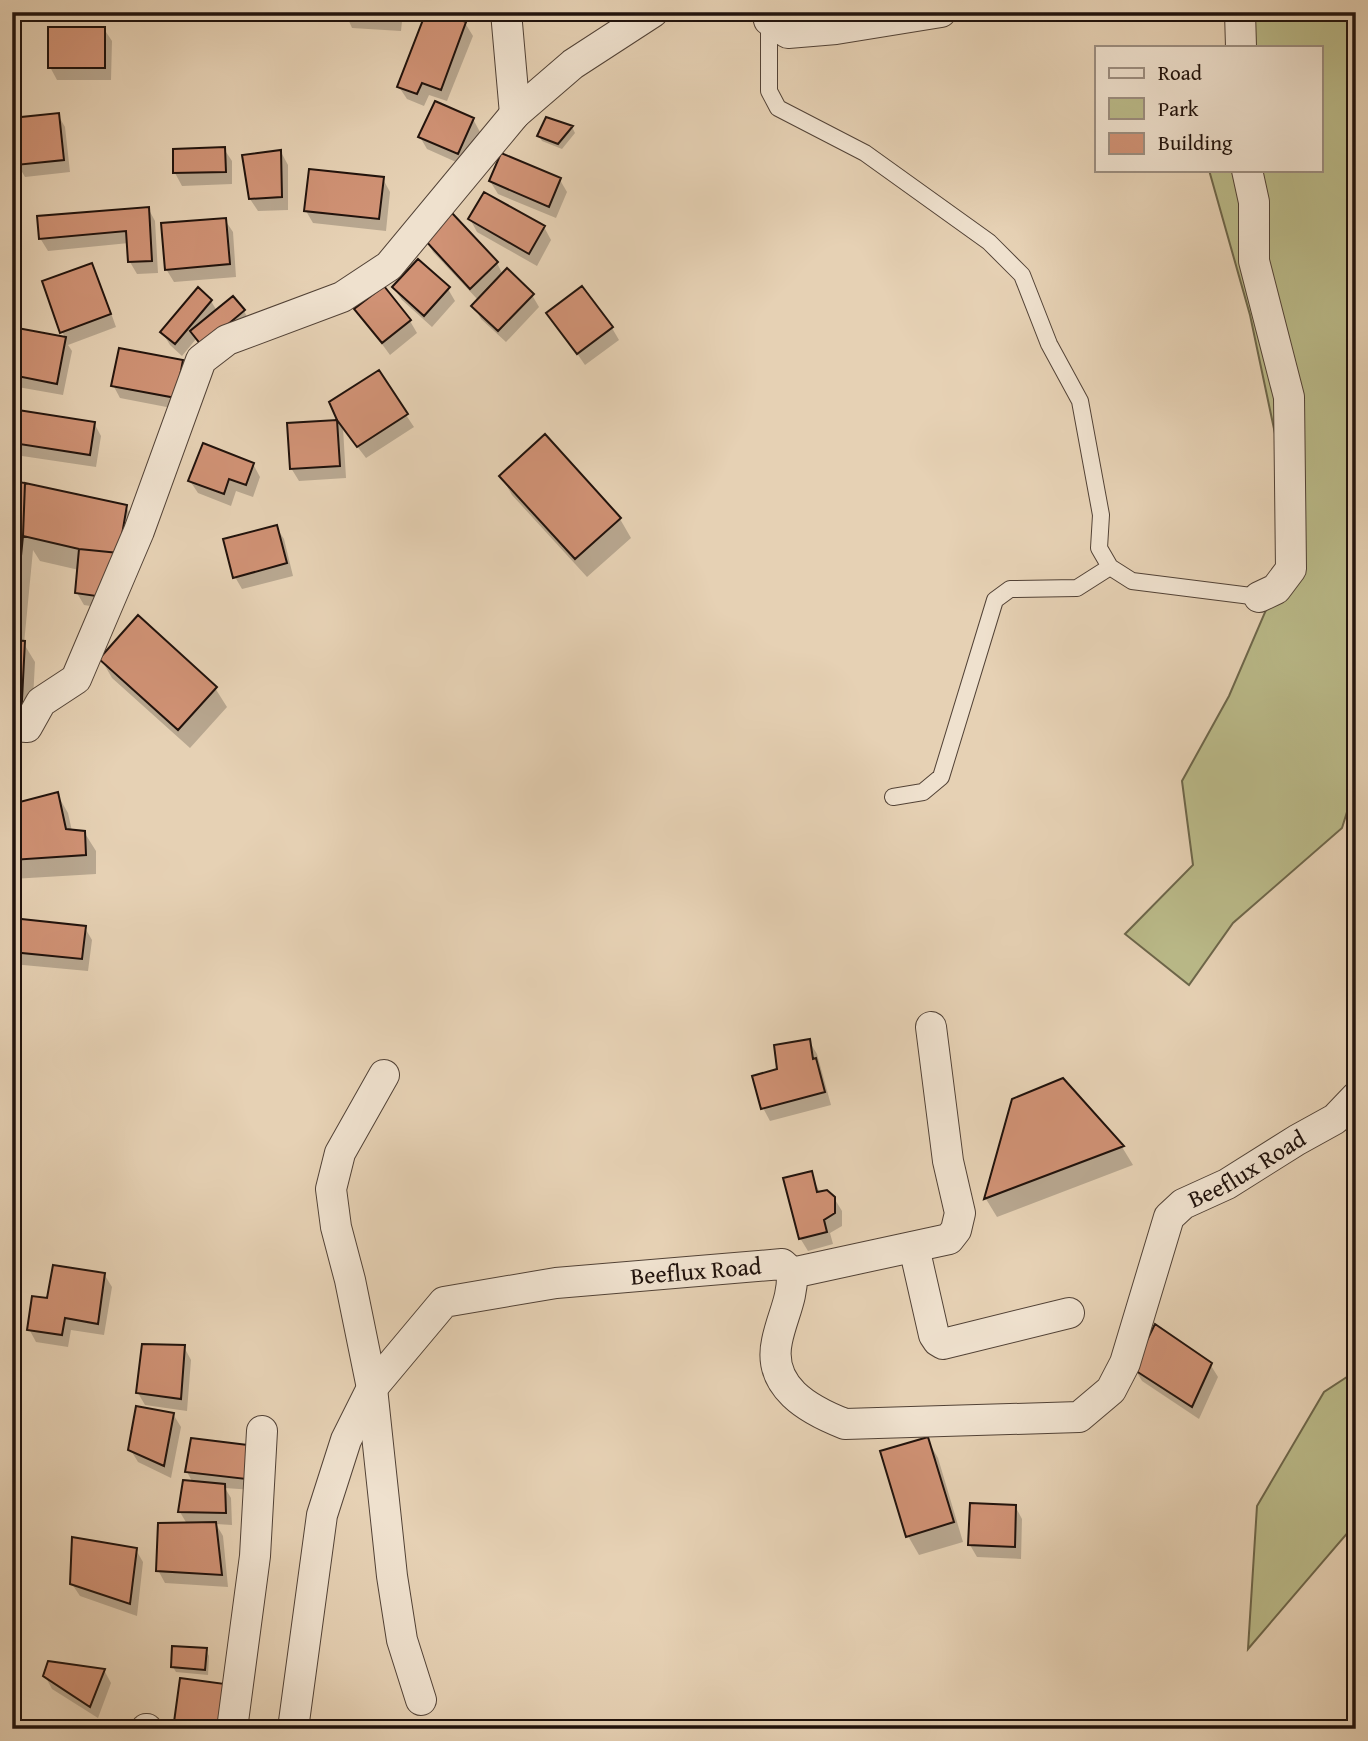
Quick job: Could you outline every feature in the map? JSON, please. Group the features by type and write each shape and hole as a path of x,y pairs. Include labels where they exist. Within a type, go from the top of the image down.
{"street":[{"path":"506,12 515,114"},
{"path":"12,726 27,727 41,702 76,679 139,531 201,360 227,340 342,298 389,265 515,114 573,64 653,12"},
{"path":"768,16 788,33 836,29 941,12"},
{"path":"1240,12 1241,46"},
{"path":"1247,172 1254,202 1254,261 1289,397 1291,569 1276,589 1259,597"},
{"path":"792,1273 949,1239 956,1230 960,1213 948,1161 931,1027"},
{"path":"384,1075 340,1153 331,1188 336,1227 372,1388 400,1628 421,1700"},
{"name":"Beeflux Road","path":"293,1729 322,1516 346,1440 372,1388 444,1302 556,1283 782,1264 792,1273 793,1290 776,1342 775,1366 790,1391 816,1412 845,1424 1079,1417 1111,1390 1125,1363 1169,1217 1183,1204 1227,1184 1335,1119 1356,1097"},
{"path":"914,1247 934,1335 943,1344 1069,1313"},
{"path":"232,1729 255,1556 262,1431"}],"lane":[{"path":"768,16 769,91 778,108 864,153 989,242 1022,275 1049,344 1080,401 1101,515 1099,548 1110,567 1132,581 1259,597"},
{"path":"892,797 923,792 942,777 995,600 1010,589 1077,588 1110,567"}],"green space":[{"path":"1254,12 1344,12 1356,19 1356,783 1342,828 1233,923 1189,985 1125,934 1193,865 1182,781 1229,696 1297,538 1250,315 1210,172 1322,172 1322,46 1225,46 1236,21"},
{"path":"1356,1371 1356,1523 1248,1649 1257,1506 1324,1392"}],"building":[{"path":"343,12 395,12 395,19 343,16"},
{"path":"426,12 441,12 466,22 441,90 422,83 417,94 397,87"},
{"path":"48,27 105,27 105,68 48,68"},
{"path":"435,101 474,118 458,154 418,137"},
{"path":"59,113 64,160 16,165 12,118"},
{"path":"546,117 573,126 558,144 537,136"},
{"path":"225,147 226,172 173,173 173,149"},
{"path":"281,150 282,197 249,199 242,155"},
{"path":"501,153 561,178 549,207 489,181"},
{"path":"309,169 384,177 379,219 304,211"},
{"path":"484,192 545,226 529,254 468,219"},
{"path":"149,207 152,261 128,262 126,231 39,239 37,216"},
{"path":"452,213 498,262 470,289 424,239"},
{"path":"226,218 230,264 165,270 161,223"},
{"path":"418,259 450,287 424,316 392,287"},
{"path":"92,263 111,314 60,333 42,281"},
{"path":"507,268 534,294 498,331 471,306"},
{"path":"384,286 411,320 382,343 354,309"},
{"path":"582,286 613,327 577,354 546,313"},
{"path":"198,287 212,300 175,344 160,332"},
{"path":"233,296 245,310 202,346 190,331"},
{"path":"12,327 66,337 57,384 12,375"},
{"path":"119,348 183,360 176,398 111,386"},
{"path":"379,370 408,414 357,447 337,420 329,402"},
{"path":"18,410 95,422 90,455 13,443"},
{"path":"337,420 340,466 290,469 287,423"},
{"path":"545,434 621,518 575,559 499,476"},
{"path":"203,443 254,463 246,485 229,479 224,494 188,481"},
{"path":"12,481 25,483 23,536 13,636"},
{"path":"25,483 127,505 119,553 79,549 23,536"},
{"path":"277,525 287,563 233,578 223,539"},
{"path":"79,549 119,553 103,597 75,593"},
{"path":"138,615 217,687 178,730 99,659"},
{"path":"12,640 25,641 21,719 12,717"},
{"path":"58,792 66,829 85,831 86,855 12,860 12,804"},
{"path":"12,918 86,926 82,959 12,952"},
{"path":"810,1039 813,1059 816,1058 825,1092 761,1109 752,1076 777,1069 774,1045"},
{"path":"1063,1078 1124,1146 984,1199 1012,1099"},
{"path":"812,1171 817,1192 827,1190 835,1197 835,1213 824,1220 827,1232 799,1239 783,1178"},
{"path":"53,1265 105,1273 98,1324 65,1318 62,1335 27,1330 32,1296 47,1298"},
{"path":"1155,1324 1212,1363 1192,1407 1133,1369"},
{"path":"142,1344 185,1345 181,1399 136,1393"},
{"path":"136,1406 174,1413 164,1466 128,1450"},
{"path":"928,1437 954,1522 906,1537 880,1451"},
{"path":"191,1438 256,1446 246,1479 185,1472"},
{"path":"183,1480 225,1484 226,1513 178,1512"},
{"path":"970,1503 1016,1505 1015,1547 968,1545"},
{"path":"216,1522 222,1575 156,1571 158,1523"},
{"path":"72,1537 137,1548 130,1604 70,1584"},
{"path":"172,1646 207,1648 205,1670 171,1667"},
{"path":"48,1661 105,1669 90,1707 43,1676"},
{"path":"180,1678 225,1684 219,1727 174,1722"}]}
